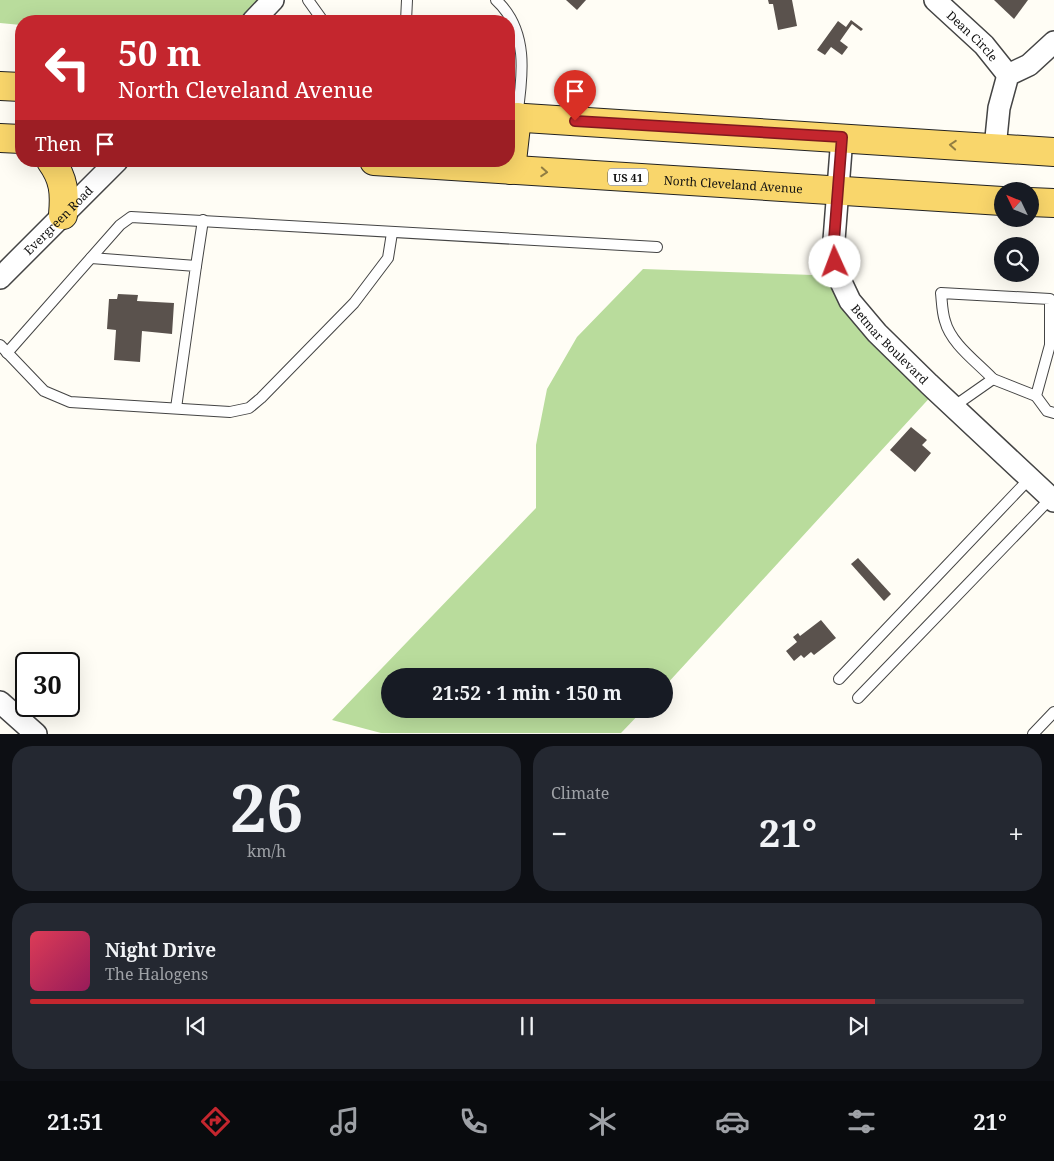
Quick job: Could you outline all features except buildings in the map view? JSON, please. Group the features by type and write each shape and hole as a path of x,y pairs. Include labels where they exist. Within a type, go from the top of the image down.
{"main road":[{"path":"0,86 15,87"},
{"path":"515,117 1054,152"},
{"path":"56,167 60,172 65,191 63,215"},
{"name":"North Cleveland Avenue","path":"465,167 994,200"},
{"path":"1039,203 1054,204"}],"street":[{"path":"258,15 273,0"},
{"name":"Dean Circle","path":"935,0 984,45 1008,75"},
{"path":"995,148 999,108 1008,75 1029,65 1054,42"},
{"name":"Betmar Boulevard","path":"842,137 834,240 835,262 841,282 850,301 877,333 1052,499"},
{"name":"Evergreen Road","path":"0,278 111,167"},
{"path":"0,702 36,734"}],"lane":[{"path":"308,0 314,5 320,15"},
{"path":"406,15 407,0"},
{"path":"496,0 507,10 509,15"},
{"path":"515,28 521,51 522,75 515,108"},
{"path":"392,233 388,258 354,303 248,408 230,412 70,402 44,391 4,349 120,225 131,217 657,247"},
{"path":"176,408 203,220"},
{"path":"91,258 196,266"},
{"path":"1036,396 1050,345 1050,299 941,293 945,322 952,335 965,351 993,379 1036,396 1047,411 1054,413"},
{"path":"953,407 993,379"},
{"path":"839,679 1030,478"},
{"path":"858,698 1052,499"},
{"path":"1033,734 1054,712"}],"green space":[{"path":"0,0 269,0 255,15 15,15 15,24 0,23"},
{"path":"643,269 842,276 935,392 673,677 673,668 382,668 536,508 536,445 547,389 577,337"},
{"path":"381,669 381,718 635,718 621,733 381,733 332,720"}],"route":[{"path":"575,121 842,137 834,240 835,262"}]}
